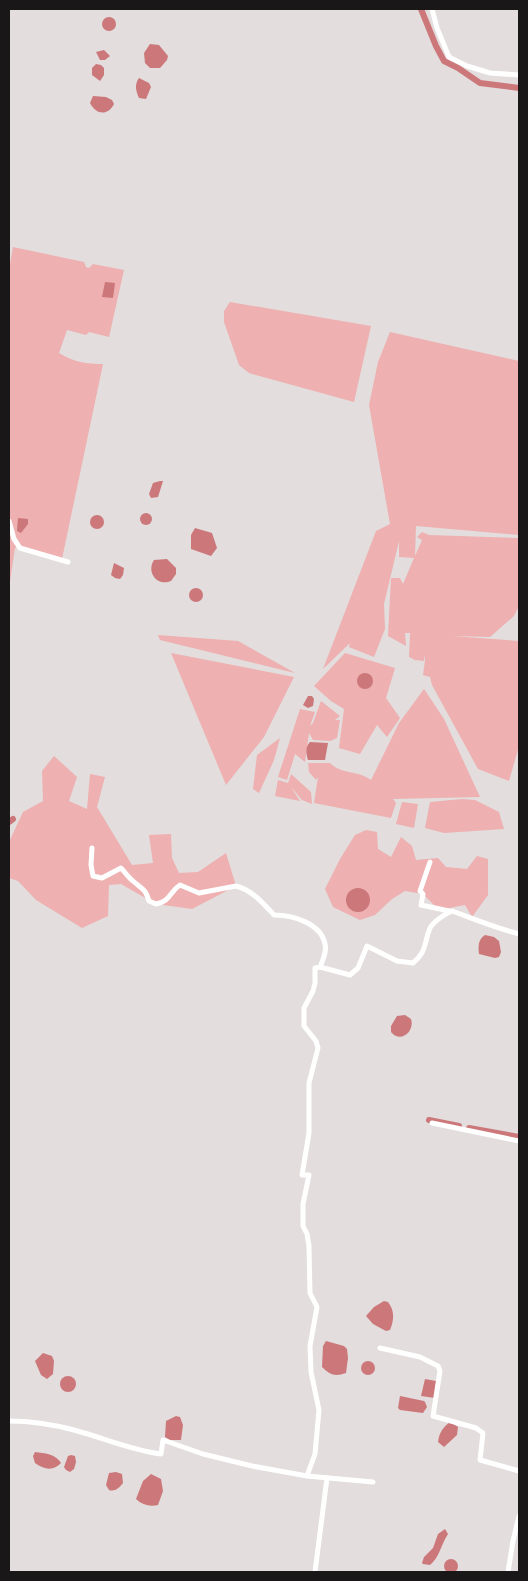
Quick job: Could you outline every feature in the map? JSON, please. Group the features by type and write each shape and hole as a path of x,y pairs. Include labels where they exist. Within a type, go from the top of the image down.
{"street":[{"path":"432,9 437,28 449,57 467,66 490,73 519,75"},
{"path":"9,525 20,548 68,562"},
{"path":"92,848 90,865 93,876 102,878 121,868 133,881 141,886 146,892 149,901 156,904 169,899 175,888 180,885 199,893 236,886 247,890 274,915 300,918 309,923 318,932 325,942 326,951 320,967"},
{"path":"430,862 420,891 423,894 420,905 443,911 452,911 483,921 501,930 519,934"},
{"path":"307,1476 315,1454 319,1410 311,1372 310,1354 316,1307 310,1293 309,1246 307,1234 303,1226 304,1204 309,1175 302,1175 309,1133 309,1083 318,1048 316,1041 304,1026 304,1008 313,991 315,968 320,967 350,975 358,968 367,946 397,961 414,963 421,957 431,925 443,915 452,911"},
{"path":"432,1123 519,1141"},
{"path":"380,1348 420,1357 438,1366 440,1371 433,1416 476,1428 483,1433 480,1460 519,1471"},
{"path":"9,1420 73,1430 124,1446 161,1454 163,1440 203,1454 252,1466 307,1476 373,1482"},
{"path":"315,1572 327,1478"},
{"path":"508,1572 519,1516"}],"shaded area":[{"path":"106,17 112,17 116,24 112,31 106,31 102,27 102,21"},
{"path":"150,44 159,45 168,56 160,68 150,68 145,63 144,53"},
{"path":"104,50 110,56 105,60 100,60 96,52"},
{"path":"96,64 104,68 104,75 100,81 92,75 92,68"},
{"path":"139,78 149,83 151,87 146,99 139,98 137,93 136,86"},
{"path":"93,96 106,97 112,100 114,104 109,111 99,112 90,103"},
{"path":"13,247 84,262 86,267 89,268 93,264 124,270 109,337 89,332 86,335 67,330 59,353 80,362 103,364 62,559 20,547 14,537 9,517 9,270"},
{"path":"105,282 115,283 113,298 102,297"},
{"path":"230,302 371,326 354,402 249,373 239,365 224,322 224,311"},
{"path":"390,332 519,361 519,535 416,526 415,556 422,540 417,537 422,532 429,535 519,538 519,606 514,616 490,637 452,636 519,641 519,746 509,781 478,769 432,685 430,677 423,675 425,660 424,655 424,661 409,657 410,633 405,633 406,646 388,636 391,578 400,578 403,584 414,558 399,557 399,541 384,604 385,629 374,657 349,647 350,643 323,669 376,531 390,524 369,405 378,362"},
{"path":"163,481 158,497 151,498 149,494 153,483"},
{"path":"148,513 151,514 151,524 144,525 141,524 140,517 141,514"},
{"path":"94,515 100,515 104,522 100,529 94,529 90,525 90,519"},
{"path":"18,518 28,519 28,524 21,533 17,531"},
{"path":"9,528 18,547 15,548 9,588"},
{"path":"195,528 212,533 217,548 211,556 191,549 191,535"},
{"path":"167,559 176,568 176,574 171,581 161,582 152,574 152,565 154,560"},
{"path":"114,563 124,568 120,579 111,575"},
{"path":"196,588 201,590 203,595 201,600 196,602 191,600 189,595 191,590"},
{"path":"158,635 238,641 295,673 160,640"},
{"path":"171,653 294,677 264,737 226,785"},
{"path":"345,653 395,668 386,698 400,718 387,737 377,725 360,754 339,748 344,709 331,701 314,686"},
{"path":"365,673 373,681 365,689 357,681"},
{"path":"424,689 444,719 480,797 393,799 396,803 391,818 314,803 318,777 316,780 309,772 308,763 330,763 335,767 371,780 399,723"},
{"path":"308,696 312,696 314,699 313,706 308,708 303,705"},
{"path":"321,701 340,716 335,720 340,720 337,738 330,741 313,740 309,733 305,762 295,754 287,780 278,777 300,709 315,712 310,726 313,723"},
{"path":"280,738 274,760 259,793 253,789 257,755"},
{"path":"310,742 328,743 325,760 308,760 306,751"},
{"path":"54,756 77,777 69,801 87,809 90,774 105,777 97,807 132,865 153,863 149,835 171,834 172,858 179,873 198,872 226,853 236,886 192,909 156,904 121,884 109,885 108,916 82,928 36,900 18,881 9,878 9,842 23,812 43,801 42,771"},
{"path":"291,774 311,792 312,804 302,800 291,787 300,801 275,796 278,780 288,783"},
{"path":"462,799 475,800 499,812 504,829 444,833 425,828 430,802"},
{"path":"402,802 418,804 414,828 396,824"},
{"path":"366,830 377,832 378,849 391,857 401,837 412,846 416,860 438,858 446,867 467,869 477,856 488,859 488,895 472,917 465,905 439,910 423,894 405,891 392,899 375,915 360,920 333,907 325,889 355,835"},
{"path":"358,888 366,892 370,900 366,908 358,912 350,908 346,900 350,892"},
{"path":"485,935 494,937 499,941 501,952 499,957 495,958 479,954 480,941"},
{"path":"405,1015 411,1019 411,1028 409,1032 399,1037 391,1032 391,1026 397,1016"},
{"path":"384,1301 390,1305 393,1316 390,1330 386,1331 373,1324 366,1316 374,1307"},
{"path":"326,1341 344,1346 347,1349 346,1373 333,1374 322,1367 323,1346"},
{"path":"43,1353 52,1356 54,1361 53,1374 47,1379 41,1375 35,1361"},
{"path":"368,1361 373,1363 375,1368 373,1373 368,1375 363,1373 361,1368 363,1363"},
{"path":"68,1376 74,1378 76,1384 74,1390 68,1392 62,1390 60,1384 62,1378"},
{"path":"425,1379 436,1381 435,1398 421,1396"},
{"path":"400,1396 424,1401 427,1407 423,1413 400,1410 398,1408"},
{"path":"176,1416 180,1417 183,1425 181,1440 170,1440 165,1437 166,1421"},
{"path":"450,1422 458,1427 457,1435 444,1447 438,1442 442,1430"},
{"path":"35,1452 53,1456 61,1463 51,1469 41,1467 35,1463 33,1456"},
{"path":"68,1456 75,1456 76,1462 74,1469 70,1472 64,1467"},
{"path":"116,1472 122,1474 123,1483 117,1489 109,1490 106,1485 109,1473"},
{"path":"151,1474 161,1479 163,1491 158,1505 155,1506 143,1504 136,1499 143,1481"},
{"path":"445,1529 448,1534 436,1558 430,1565 423,1564 424,1557 433,1548 438,1534"},
{"path":"451,1559 456,1561 458,1566 456,1571 451,1573 446,1571 444,1566 446,1561"}],"waterway":[{"path":"421,9 444,61 480,83 519,88"},
{"path":"9,822 13,819"},
{"path":"429,1120 459,1126"},
{"path":"469,1128 519,1137"}]}
